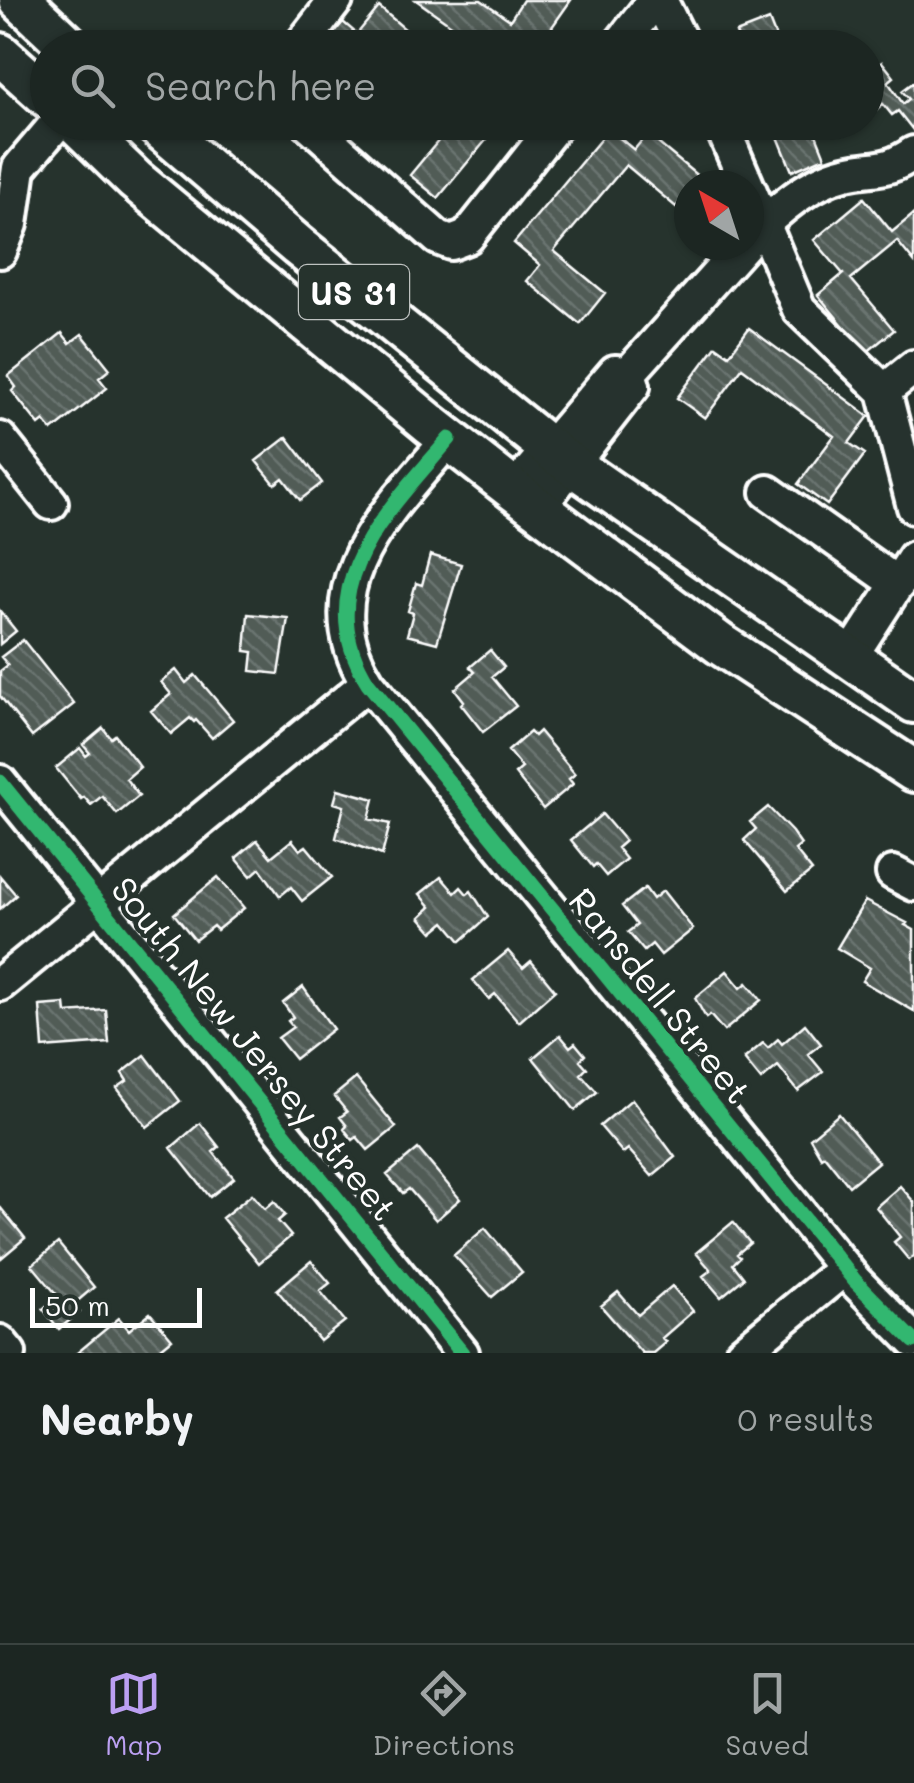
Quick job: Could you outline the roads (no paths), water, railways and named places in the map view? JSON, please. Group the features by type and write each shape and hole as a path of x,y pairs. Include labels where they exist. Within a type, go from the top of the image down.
{"main road":[{"path":"20,0 52,30"},
{"path":"0,54 30,81"},
{"name":"US 31","path":"94,140 135,180 526,499 720,644 914,771"},
{"name":"US 31","path":"174,140 312,258 560,456 914,702"}],"street":[{"path":"313,30 336,0"},
{"path":"632,30 657,0 674,30"},
{"path":"0,251 11,224 19,168 43,140"},
{"path":"327,140 438,238 451,243 467,237 544,140"},
{"path":"728,140 741,170"},
{"path":"764,227 822,182 847,173 884,170 914,153"},
{"path":"764,255 799,309 884,391 914,506"},
{"path":"526,499 560,456 615,372 630,373 731,260"},
{"path":"884,391 914,367"},
{"name":"Ransdell Street","path":"449,439 374,527 358,560 348,593 348,635 353,655 368,682 876,1306 914,1341"},
{"path":"0,440 51,503"},
{"path":"768,492 906,571 848,659"},
{"path":"0,984 368,682"},
{"name":"South New Jersey Street","path":"0,782 462,1353"},
{"path":"742,1353 845,1268"},
{"path":"0,1342 8,1353"}]}
